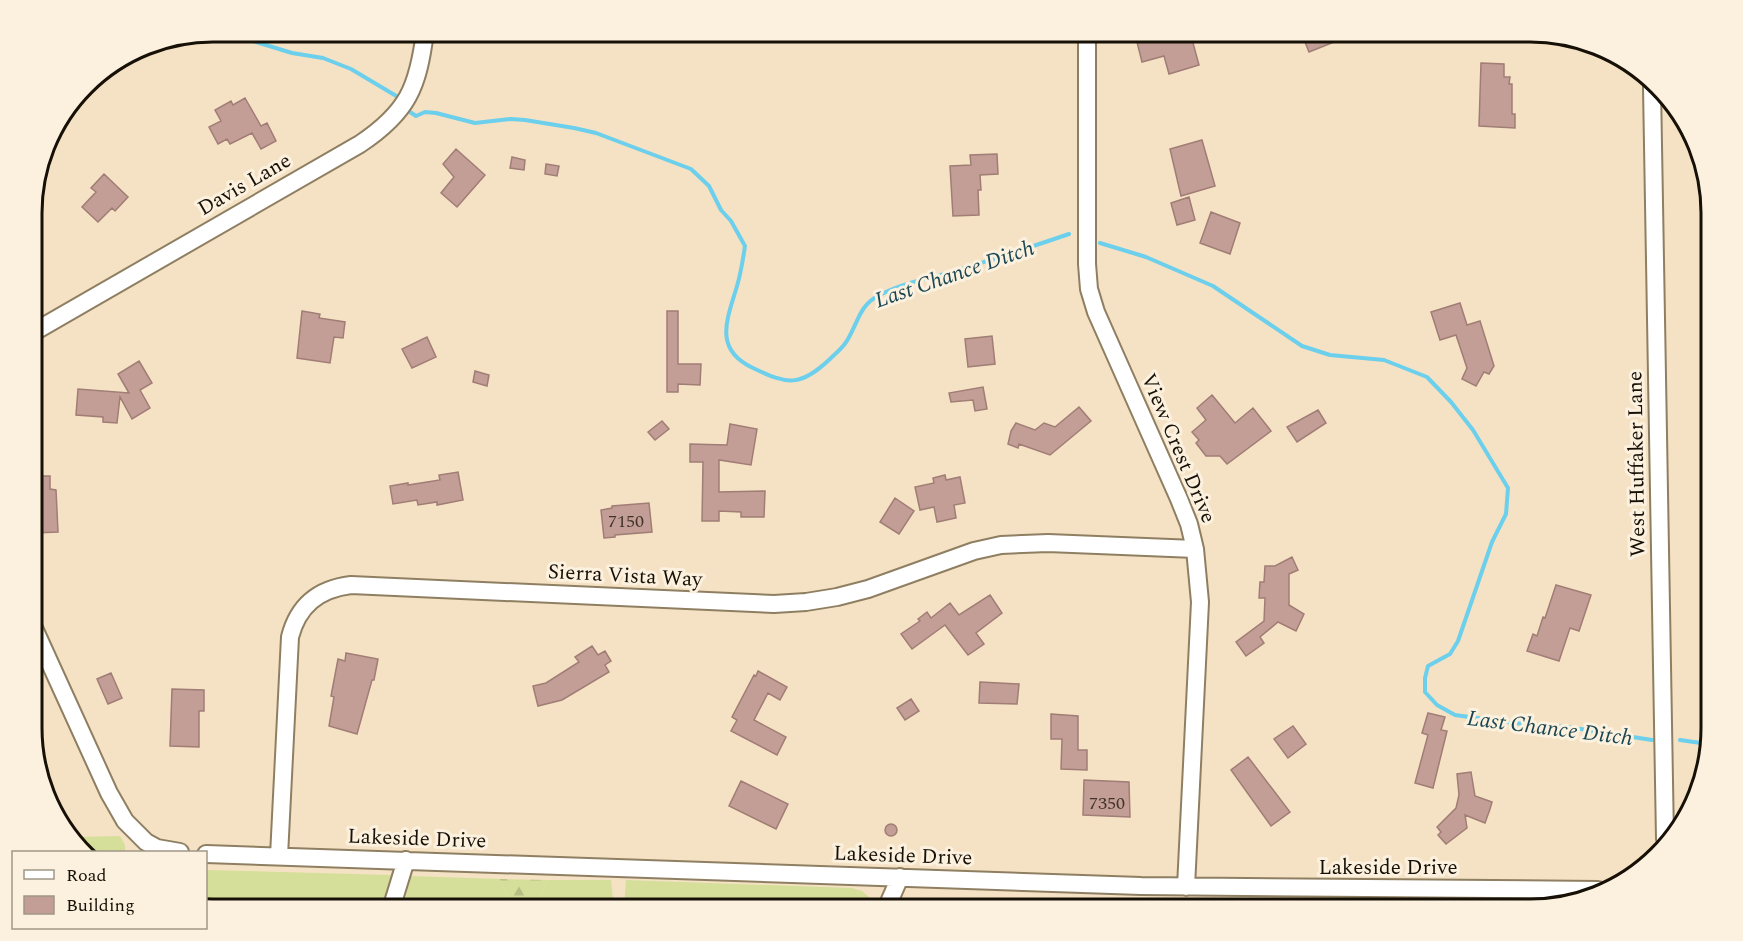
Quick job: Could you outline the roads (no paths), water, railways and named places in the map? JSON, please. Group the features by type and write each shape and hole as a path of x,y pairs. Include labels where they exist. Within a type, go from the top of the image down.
{"street":[{"name":"Davis Lane","path":"42,327 360,144 381,129 400,110 414,85 424,42"},
{"name":"View Crest Drive","path":"1087,42 1089,289 1096,312 1179,499 1195,549 1200,602 1186,887"},
{"name":"West Huffaker Lane","path":"1652,94 1665,832"},
{"name":"Sierra Vista Way","path":"279,856 290,637 301,610 310,600 330,589 351,585 774,604 806,602 847,595 974,551 1001,545 1048,543 1195,549"},
{"path":"42,646 109,793 125,821 146,842 157,848 174,851"},
{"name":"Lakeside Drive","path":"207,854 1186,887 1585,890"},
{"path":"394,899 406,860"},
{"path":"890,899 900,877"}],"waterway":[{"name":"Last Chance Ditch","path":"256,42 292,53 323,58 351,69 398,97"},
{"name":"Last Chance Ditch","path":"410,112 416,116 425,112 436,113 475,123 511,119 574,128 596,133 691,169 709,186 721,210 731,221 745,246 740,276 727,322 726,333 732,352 753,368 785,380 802,379 830,359 846,342 863,309 878,296 905,285 1069,234"},
{"name":"Last Chance Ditch","path":"1100,243 1146,257 1213,286 1302,346 1330,355 1384,360 1427,377 1473,430 1508,488 1506,514 1492,542 1458,641 1450,654 1428,666 1425,692 1437,705 1455,715 1513,723 1568,727 1652,740"},
{"name":"Last Chance Ditch","path":"1680,740 1700,743"}]}
